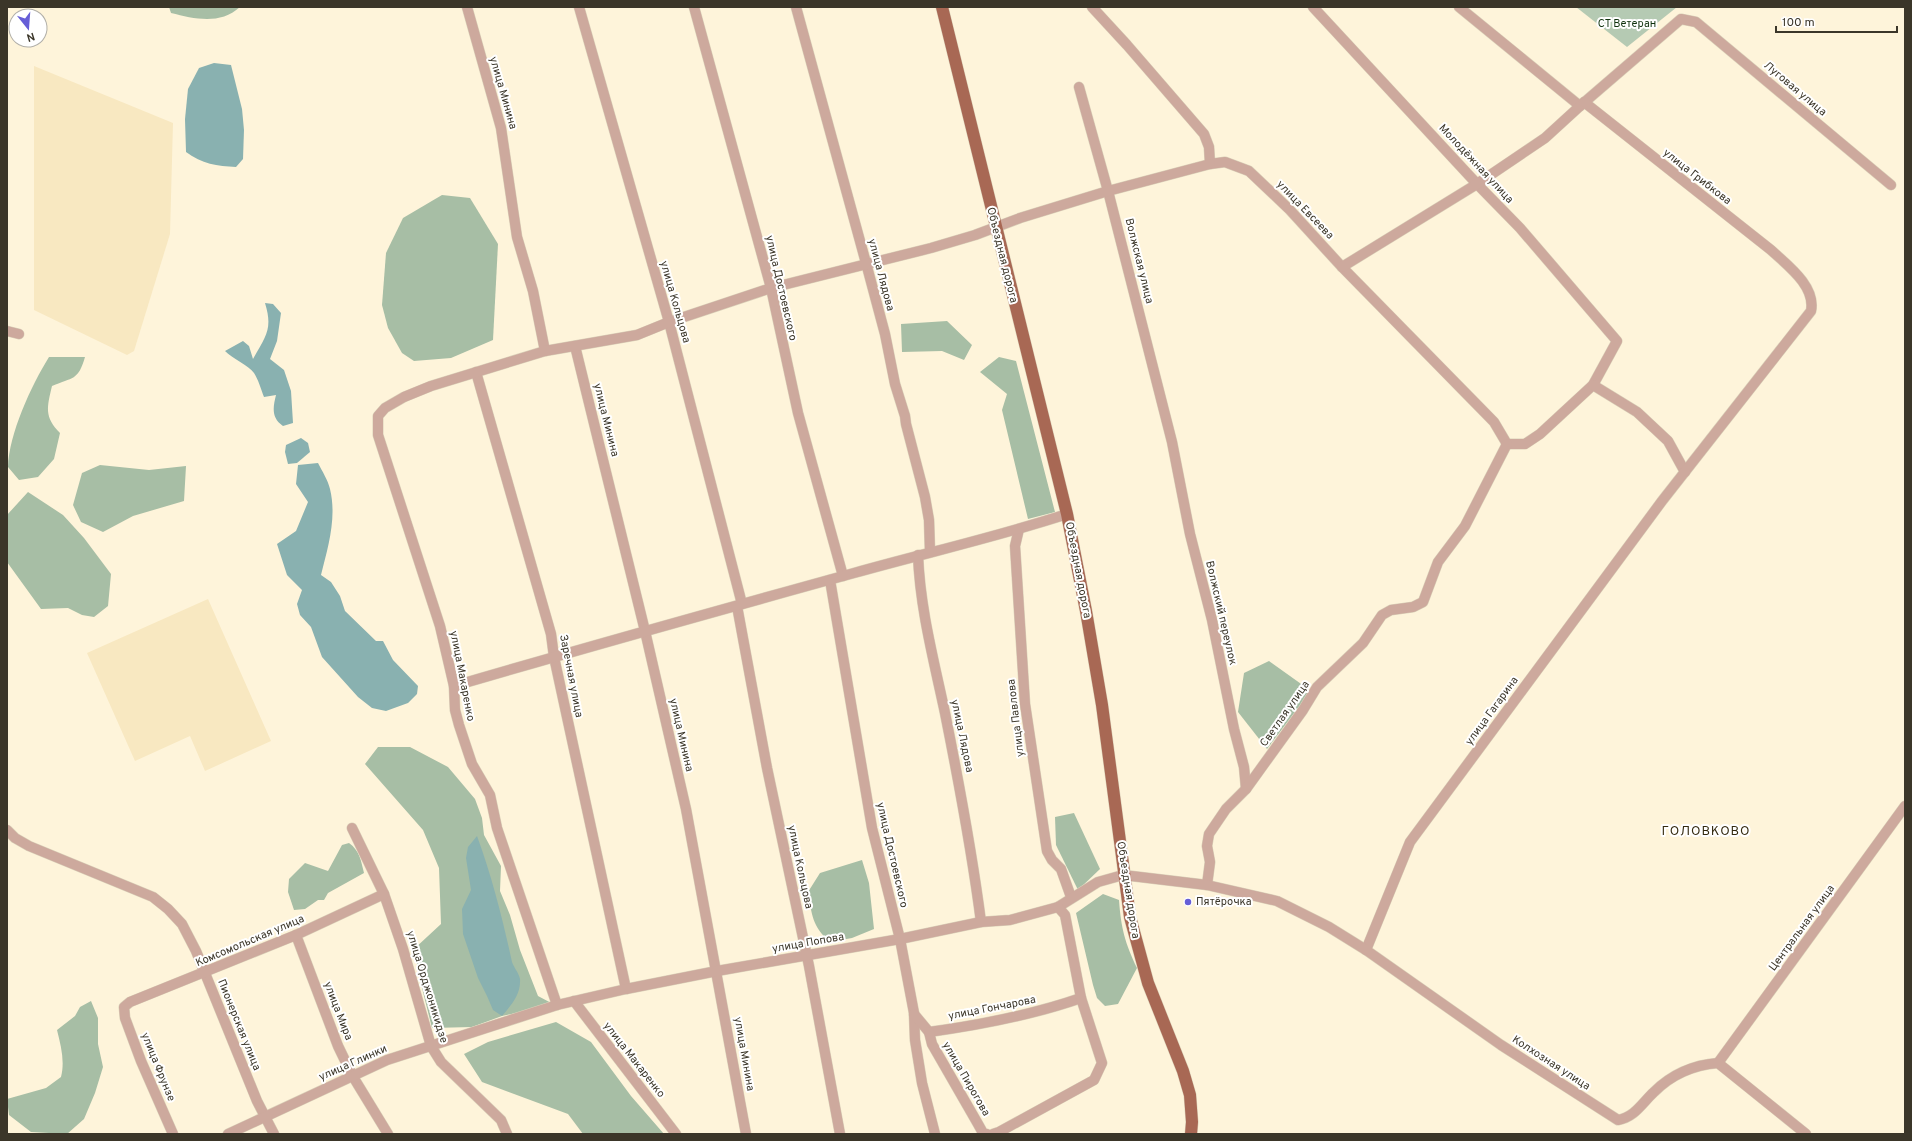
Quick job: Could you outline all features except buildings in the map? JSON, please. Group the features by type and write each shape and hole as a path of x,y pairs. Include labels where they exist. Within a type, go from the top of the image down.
{"main road":[{"name":"Объездная дорога","path":"942,7 995,227 1067,514 1101,697 1123,875 1130,917 1148,983 1183,1071 1190,1095 1192,1122 1191,1134"}],"street":[{"name":"улица Минина","path":"467,7 501,128 517,237 533,291 545,351"},
{"name":"улица Кольцова","path":"579,7 669,322 740,605 767,768 807,955 840,1134"},
{"name":"улица Достоевского","path":"694,7 771,288 798,413 843,576"},
{"name":"улица Лядова","path":"796,7 866,263 925,497 929,520 930,552"},
{"path":"1092,7 1204,134 1209,147 1210,164"},
{"name":"Молодёжная улица","path":"1313,7 1477,184 1520,228 1617,342 1594,385"},
{"name":"улица Грибкова","path":"1459,7 1771,250 1794,271 1809,293 1812,303 1811,311 1685,472"},
{"name":"Луговая улица","path":"1582,104 1681,19 1696,22 1890,185"},
{"name":"Волжская улица","path":"1079,87 1108,191 1172,442"},
{"path":"1342,267 1477,184 1545,138 1582,104"},
{"name":"улица Евсеева","path":"378,416 385,408 404,397 431,386 545,351 637,335 669,322 771,288 866,263 931,248 1108,191 1210,164 1225,162 1249,171 1289,209 1342,267 1494,422 1507,444"},
{"path":"7,331 19,334"},
{"name":"улица Минина","path":"575,346 645,631 686,809 746,1134"},
{"name":"Заречная улица","path":"476,372 551,634 554,657 626,989"},
{"path":"1507,444 1525,444 1532,441 1594,385 1637,412 1668,441 1685,472"},
{"name":"улица Макаренко","path":"378,416 378,435 430,590 440,626 454,686 455,710 459,725 472,764 490,795 497,828 557,1005"},
{"name":"Волжский переулок","path":"1172,442 1190,534 1212,620 1234,729 1244,767 1246,789"},
{"name":"Светлая улица","path":"1207,885 1210,862 1207,846 1209,834 1226,809 1246,789 1303,710 1317,687 1363,643 1382,615 1391,610 1413,607 1423,602 1438,562 1465,526 1507,444"},
{"name":"улица Гагарина","path":"1366,950 1410,842 1685,472"},
{"path":"454,686 918,555 1019,529 1067,514"},
{"name":"улица Павлова","path":"1019,529 1016,546 1025,704 1047,851 1052,860 1062,870 1071,897"},
{"name":"улица Лядова","path":"918,555 920,595 972,852 981,922"},
{"name":"улица Достоевского","path":"830,580 872,828 900,939 914,1013 915,1040 922,1083 935,1134"},
{"name":"Центральная улица","path":"1718,1063 1905,806"},
{"name":"улица Орджоникидзе","path":"352,828 384,894 403,949 431,1046 441,1062 501,1120 507,1134"},
{"name":"Пионерская улица","path":"7,830 15,838 29,846 153,897 168,909 182,924 205,972 264,1117 274,1134"},
{"name":"Колхозная улица","path":"1123,875 1207,885 1277,901 1329,926 1366,950 1501,1045 1618,1120 1626,1118 1638,1110 1668,1080 1702,1064 1718,1063"},
{"name":"улица Попова","path":"492,1026 557,1005 626,989 900,939 981,922 1010,920 1058,907 1071,897 1098,882 1123,875"},
{"name":"Комсомольская улица","path":"124,1007 130,1002 296,935 384,894"},
{"path":"993,1134 1094,1080 1102,1063 1081,998 1066,915 1058,907"},
{"name":"улица Мира","path":"296,935 338,1046 352,1075 388,1134"},
{"name":"улица Гончарова","path":"929,1032 1013,1017 1053,1008 1081,998"},
{"name":"улица Макаренко","path":"574,1001 676,1134"},
{"name":"улица Фрунзе","path":"124,1007 125,1018 141,1061 173,1134"},
{"path":"914,1013 929,1032"},
{"name":"улица Глинки","path":"228,1134 387,1060 492,1026"},
{"name":"улица Пирогова","path":"929,1032 932,1044 978,1124 984,1133 987,1134"},
{"path":"1718,1063 1806,1134"}],"shaded area":[{"path":"34,66 173,123 170,234 134,351 127,355 34,310"},
{"path":"208,599 271,741 205,771 190,736 135,761 87,653"}],"green space":[{"path":"169,7 240,7 232,13 224,16 207,19 171,13"},
{"name":"СТ Ветеран","path":"1576,7 1677,7 1627,47"},
{"path":"442,195 470,198 498,244 493,340 451,358 414,361 402,353 388,328 382,305 386,253 403,218"},
{"path":"947,321 972,345 964,360 942,351 902,352 901,324"},
{"path":"49,357 85,357 80,370 74,377 52,386 48,406 49,417 60,433 54,459 38,477 19,480 8,467 12,440 28,396"},
{"path":"999,357 1016,361 1055,512 1028,519 1002,410 1007,394 980,372"},
{"path":"100,465 149,470 186,466 184,501 133,516 103,532 81,522 73,505 82,473"},
{"path":"28,492 63,515 84,538 111,574 108,606 94,617 82,615 68,608 41,609 7,562 7,515"},
{"path":"1269,661 1311,691 1267,749 1238,712 1244,673"},
{"path":"378,747 410,747 448,767 475,799 482,818 484,835 501,866 500,891 510,915 520,950 538,996 555,1005 502,1016 472,1027 432,1028 414,949 441,924 439,868 423,830 365,764"},
{"path":"1074,813 1100,869 1078,890 1056,845 1055,817"},
{"path":"349,843 358,853 364,873 328,893 324,900 318,900 305,909 294,910 288,892 289,879 305,863 328,871 342,845"},
{"path":"862,860 869,883 874,929 852,938 830,942 816,925 812,914 808,892 820,873"},
{"path":"1103,894 1119,900 1124,935 1129,951 1137,968 1118,1004 1105,1006 1097,998 1076,913"},
{"path":"91,1001 98,1018 98,1044 103,1067 95,1093 84,1119 67,1134 31,1132 9,1115 7,1099 46,1088 61,1077 63,1059 57,1030 75,1016 80,1007"},
{"path":"556,1022 591,1042 631,1096 664,1134 583,1134 568,1114 482,1082 464,1054 488,1042"}],"water":[{"path":"214,63 231,65 242,109 244,130 243,159 236,167 210,164 186,152 185,119 188,89 199,68"},
{"path":"265,303 273,304 281,313 277,341 270,359 284,370 291,391 293,423 283,426 276,419 274,412 276,395 264,397 254,373 225,351 243,341 249,346 253,359 267,332 268,319"},
{"path":"301,438 308,443 310,452 297,463 288,464 285,452 286,445"},
{"path":"318,463 329,486 333,511 331,532 321,575 331,582 340,596 345,611 376,641 383,641 393,660 418,686 417,694 408,703 386,711 372,708 358,697 322,657 311,627 300,615 297,604 302,590 287,575 277,544 296,531 308,502 296,484 298,465"},
{"path":"477,836 497,899 512,962 520,979 517,995 502,1016 493,1010 478,978 463,934 462,909 471,890 466,858 468,847"}],"place":[{"name":"Пятёрочка","path":"1188,902"}],"district":[{"name":"ГОЛОВКОВО","path":"1706,832"}]}
